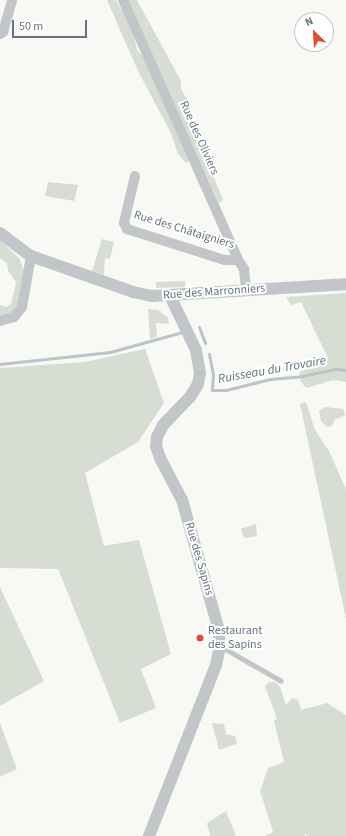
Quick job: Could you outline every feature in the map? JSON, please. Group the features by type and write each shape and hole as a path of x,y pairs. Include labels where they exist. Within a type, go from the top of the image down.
{"street":[{"path":"0,34 3,32 12,0"},
{"name":"Rue des Oliviers","path":"123,0 238,260 247,267 246,289"},
{"name":"Rue des Châtaigniers","path":"135,176 124,223 127,229 225,260 238,260"},
{"name":"Rue des Marronniers","path":"0,233 31,256 133,292 170,296 246,289 346,284"},
{"path":"0,321 14,317 22,307 31,256"},
{"name":"Rue des Sapins","path":"149,836 200,707 220,646 218,627 182,500 160,458 156,446 157,437 163,425 190,397 198,384 200,373 196,350 170,296"}],"lane":[{"path":"220,646 281,681"}],"shaded area":[{"path":"107,0 116,0 132,28 137,50 147,60 191,160 186,163 178,154 171,133 138,71"},
{"path":"127,0 137,0 181,81 181,89 188,101 189,115 223,200 219,203"},
{"path":"48,182 78,185 74,201 45,196"},
{"path":"102,239 114,242 110,259 105,258 104,275 92,271"},
{"path":"0,240 19,258 24,271 20,304 9,315 0,317 0,305 6,307 11,304 16,282 8,271 7,263 0,258"},
{"path":"185,281 185,287 156,288 156,282"},
{"path":"346,293 346,382 333,380 306,388 301,382 299,373 322,360 329,360 301,302 291,305 286,297"},
{"path":"148,309 158,310 168,318 169,324 156,323 157,337 150,339"},
{"path":"145,349 164,403 138,442 85,473 104,546 139,540 171,654 141,669 156,708 120,723 58,569 0,568 0,368 84,362"},
{"path":"306,402 315,430 329,451 346,489 346,619 300,404"},
{"path":"325,407 343,409 345,416 335,419 332,426 327,427 321,421 319,411"},
{"path":"256,524 257,536 244,538 241,529"},
{"path":"0,587 44,681 0,706"},
{"path":"269,682 275,682 280,687 286,705 292,698 298,700 301,710 327,703 346,715 346,836 307,836 305,833 305,836 265,836 273,832 260,791 268,768 284,762 274,721 277,719 265,686"},
{"path":"0,723 17,769 0,777"},
{"path":"212,723 224,724 226,734 235,736 237,744 219,750"},
{"path":"226,811 236,836 210,836 207,823"}],"waterway":[{"path":"199,327 205,343"},
{"name":"Ruisseau du Trovaire","path":"0,364 110,352 182,332"},
{"name":"Ruisseau du Trovaire","path":"209,354 213,375 212,390 226,390 270,379 302,376 336,369 346,370"}],"place":[{"name":"Restaurant des Sapins","path":"200,638"}]}
